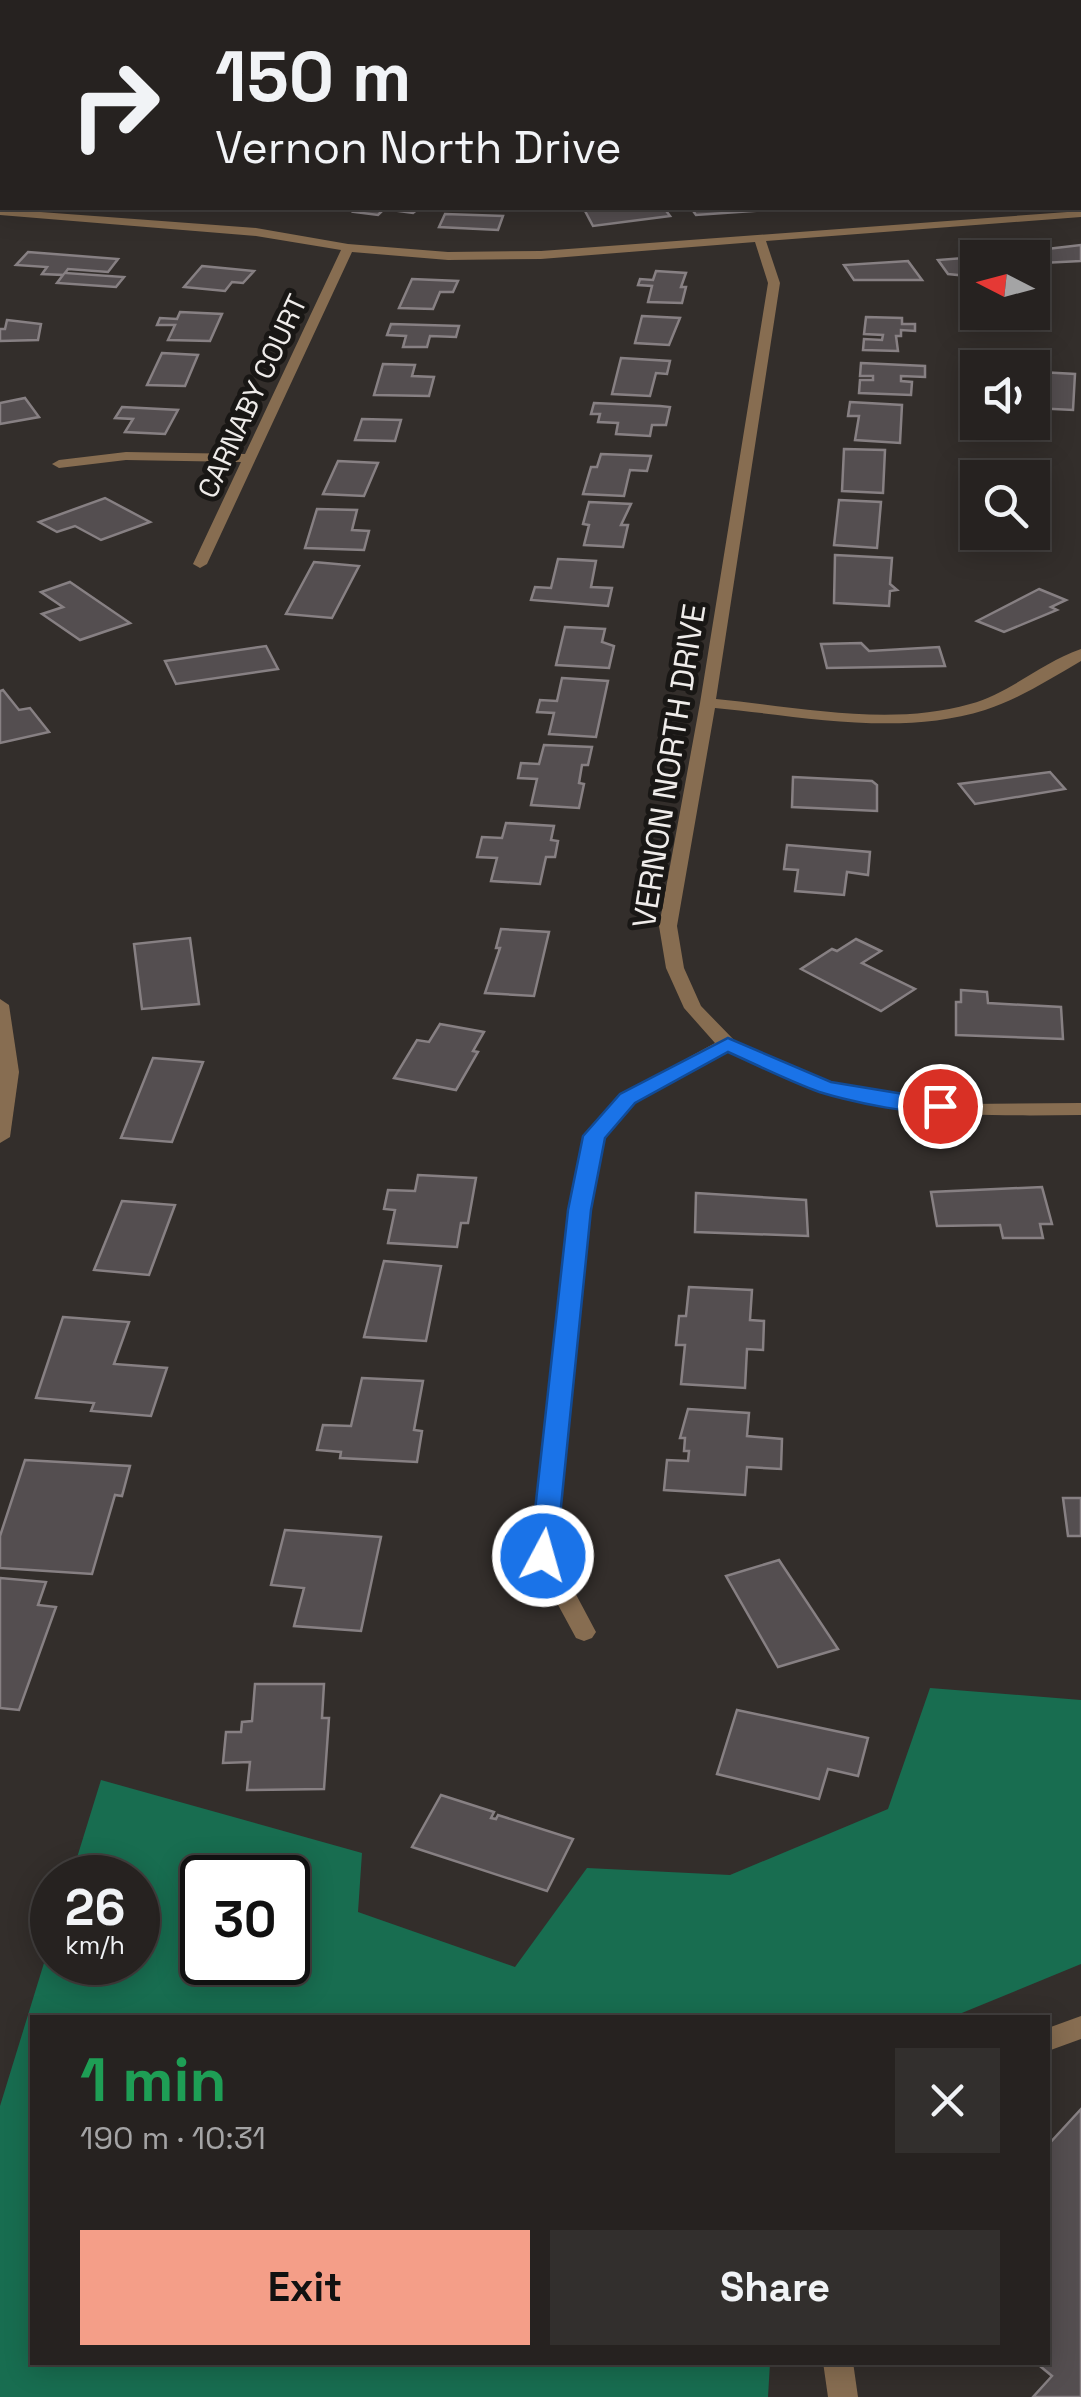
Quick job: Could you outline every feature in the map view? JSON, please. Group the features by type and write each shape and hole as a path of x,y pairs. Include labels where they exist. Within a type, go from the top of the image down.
{"street":[{"path":"0,212 256,232 348,248 448,256 540,256 1081,214"},
{"name":"VERNON NORTH DRIVE","path":"760,240 774,283 708,703 668,926 675,968 693,1008 728,1044 824,1087 884,1100 967,1110 1081,1109"},
{"name":"CARNABY COURT","path":"200,564 348,248"},
{"path":"59,464 126,456 251,458"},
{"path":"708,703 916,718 976,708 1027,687 1081,654"},
{"path":"0,1004 10,1072 0,1137"},
{"path":"584,1632 543,1556 580,1210 594,1136 627,1098 728,1044"},
{"path":"1050,2039 1081,2027"},
{"path":"838,2365 843,2397"}],"green space":[{"path":"930,1688 1081,1700 1081,1964 957,2015 30,2015 30,2365 770,2365 768,2397 0,2397 0,2106 37,1985 160,1985 160,1855 78,1855 101,1780 362,1853 358,1912 515,1967 587,1868 730,1875 888,1809"}],"building":[{"path":"356,210 383,210 378,215 354,212"},
{"path":"585,210 666,210 670,216 593,226"},
{"path":"692,210 766,210 696,215"},
{"path":"445,214 503,216 498,230 439,227"},
{"path":"1081,245 1081,261 1050,263 1050,249"},
{"path":"28,252 118,259 108,272 68,269 65,273 124,277 116,287 57,283 63,275 42,274 47,267 16,265"},
{"path":"960,258 960,275 948,274 938,260"},
{"path":"908,261 922,280 854,280 844,265"},
{"path":"202,266 254,271 243,283 232,282 225,291 184,287"},
{"path":"656,271 686,273 681,287 686,287 682,303 648,302 652,286 638,285 640,279 653,280"},
{"path":"412,279 458,281 453,292 440,292 433,309 399,308"},
{"path":"180,312 222,314 210,341 168,340 175,325 157,325 160,318 177,319"},
{"path":"642,316 680,318 669,345 635,343"},
{"path":"866,317 902,318 902,324 915,324 915,331 901,330 901,336 896,336 898,351 863,350 864,339 882,340 883,335 864,334"},
{"path":"7,320 41,324 38,340 0,341 0,329 5,329"},
{"path":"391,324 459,326 456,337 430,336 427,347 403,347 406,336 387,335"},
{"path":"162,353 198,355 185,386 147,385"},
{"path":"621,358 670,361 667,374 656,373 650,396 612,394"},
{"path":"861,363 925,366 925,377 901,376 901,381 912,382 911,395 859,393 860,380 873,380 873,376 860,376"},
{"path":"383,364 415,365 412,376 434,377 429,396 374,395"},
{"path":"1050,373 1075,374 1073,410 1050,409"},
{"path":"25,398 39,417 0,424 0,403"},
{"path":"850,402 902,405 900,443 855,440 859,416 848,416"},
{"path":"594,403 670,407 666,425 652,425 650,436 616,434 618,423 598,422 600,414 591,414"},
{"path":"122,407 178,410 165,434 125,432 133,419 115,418"},
{"path":"362,419 401,420 395,441 355,440"},
{"path":"844,449 885,450 883,493 842,491"},
{"path":"601,454 651,456 647,471 630,470 624,496 583,494 591,467 597,467"},
{"path":"338,461 378,463 364,496 323,494"},
{"path":"105,498 150,522 101,540 75,526 57,532 39,522"},
{"path":"839,500 881,502 877,548 834,545"},
{"path":"589,502 631,504 621,525 628,525 623,547 584,545 589,525 583,524"},
{"path":"317,509 357,510 352,530 369,531 364,550 305,548"},
{"path":"835,555 892,558 890,584 897,590 890,591 889,606 834,603"},
{"path":"558,559 596,561 591,587 612,588 608,606 531,600 535,587 551,588"},
{"path":"314,562 359,566 332,618 286,614"},
{"path":"70,582 130,623 80,640 42,614 63,607 41,592"},
{"path":"1039,589 1066,600 1051,607 1057,610 1004,632 977,621"},
{"path":"565,627 605,629 602,642 614,646 609,668 556,665"},
{"path":"861,643 869,651 939,647 945,666 827,668 821,644"},
{"path":"266,646 278,669 176,684 165,661"},
{"path":"562,678 608,681 596,737 549,734 554,713 537,712 540,700 557,701"},
{"path":"3,690 19,710 30,708 49,732 0,743"},
{"path":"544,745 592,747 588,765 582,765 579,783 584,784 579,808 531,805 537,779 518,778 521,763 539,764"},
{"path":"1050,772 1065,789 975,804 959,784"},
{"path":"793,777 872,781 877,785 877,811 792,807"},
{"path":"506,823 554,826 551,840 558,841 555,857 546,857 540,884 491,881 497,858 477,857 482,837 502,838"},
{"path":"787,845 870,852 868,875 847,872 844,895 795,891 798,870 784,869"},
{"path":"501,929 549,932 534,996 485,993 500,948 496,948"},
{"path":"190,938 199,1004 142,1009 134,944"},
{"path":"856,939 881,951 862,963 915,989 881,1011 801,969"},
{"path":"961,990 987,992 988,1003 1061,1007 1063,1039 956,1035 956,1002 961,1002"},
{"path":"440,1024 484,1032 473,1051 478,1052 456,1090 394,1078 417,1040 429,1042"},
{"path":"153,1058 203,1062 172,1142 121,1138"},
{"path":"418,1175 476,1178 468,1223 461,1223 457,1247 388,1243 395,1210 384,1209 388,1190 415,1191"},
{"path":"1042,1187 1052,1224 1040,1224 1043,1238 1003,1238 1000,1225 937,1226 931,1192"},
{"path":"696,1193 806,1200 808,1236 695,1232"},
{"path":"122,1201 175,1205 149,1275 94,1270"},
{"path":"384,1261 441,1266 426,1341 364,1337"},
{"path":"689,1287 752,1290 750,1320 764,1321 763,1350 747,1349 745,1388 681,1384 685,1345 676,1345 679,1316 686,1316"},
{"path":"63,1317 129,1322 114,1364 167,1368 151,1416 91,1411 94,1403 36,1398"},
{"path":"362,1378 423,1381 414,1430 422,1431 417,1462 340,1458 341,1452 317,1450 323,1425 351,1426"},
{"path":"688,1409 749,1413 747,1436 782,1439 781,1469 747,1467 745,1495 664,1490 667,1460 688,1461 685,1438 680,1438"},
{"path":"25,1460 130,1466 122,1496 115,1495 92,1574 0,1568 0,1536"},
{"path":"1063,1498 1081,1498 1081,1536 1068,1536"},
{"path":"285,1530 381,1537 361,1631 294,1626 304,1588 271,1585"},
{"path":"779,1560 838,1649 778,1667 726,1576"},
{"path":"0,1578 46,1582 38,1605 56,1607 19,1710 0,1708"},
{"path":"255,1684 324,1684 322,1718 329,1718 324,1789 247,1790 250,1762 223,1763 226,1732 241,1732 242,1722 252,1721"},
{"path":"737,1710 868,1738 858,1776 828,1769 819,1799 717,1774"},
{"path":"441,1795 494,1812 491,1818 498,1815 573,1839 547,1891 412,1847"},
{"path":"1081,2109 1081,2397 1033,2397 1052,2376 1039,2365 1050,2365 1050,2143"}],"route":[{"path":"543,1556 580,1210 594,1136 627,1098 728,1044 824,1087 884,1100 940,1106"}]}
